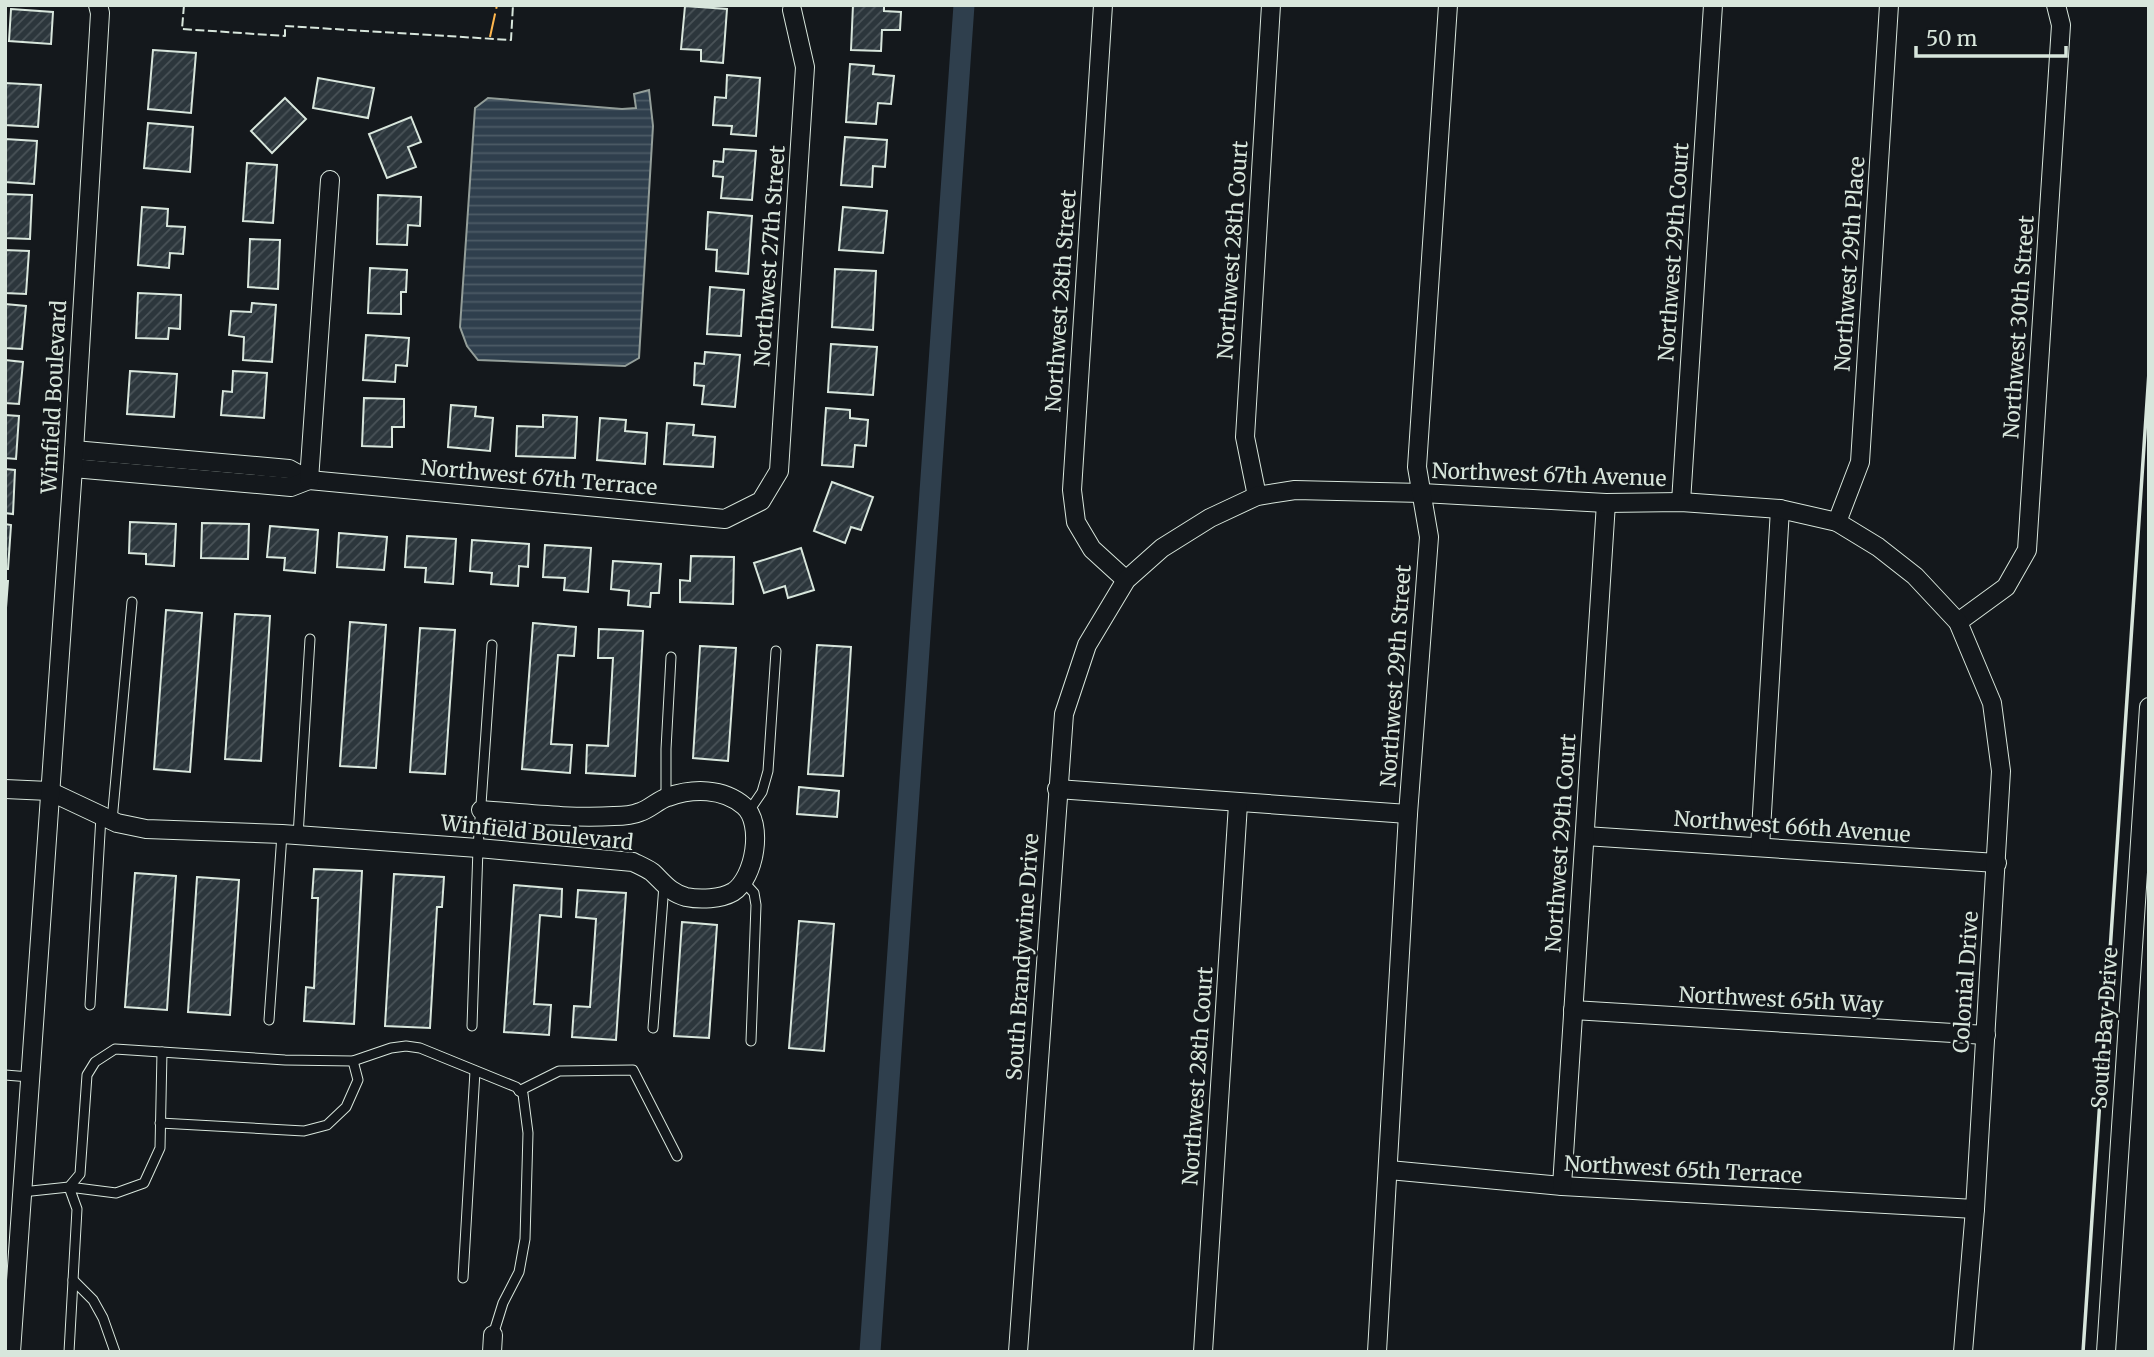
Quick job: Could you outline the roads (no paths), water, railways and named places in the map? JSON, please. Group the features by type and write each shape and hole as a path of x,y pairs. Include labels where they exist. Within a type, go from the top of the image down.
{"street":[{"name":"Winfield Boulevard","path":"11,1352 12,1230 22,1192 73,459 100,13 98,5"},
{"name":"Northwest 28th Street","path":"1103,5 1072,489 1076,522 1092,549 1126,580"},
{"name":"Northwest 28th Court","path":"1258,496 1245,438 1271,5"},
{"name":"Northwest 29th Street","path":"1377,1352 1408,814 1429,537 1417,467 1448,5"},
{"name":"Northwest 29th Court","path":"1681,502 1713,5"},
{"name":"Northwest 29th Place","path":"1838,522 1860,462 1889,5"},
{"name":"Northwest 30th Street","path":"1958,622 2006,587 2027,550 2061,25 2056,5"},
{"name":"Northwest 27th Street","path":"761,501 779,471 805,67 792,10"},
{"path":"309,480 330,180"},
{"name":"Northwest 67th Terrace","path":"73,459 289,469 309,480 725,519 761,501"},
{"name":"Northwest 67th Avenue","path":"1126,580 1162,548 1210,518 1258,496 1295,490 1422,493 1606,503 1681,502 1780,509 1838,522 1878,547 1915,576 1958,622"},
{"name":"Northwest 29th Court","path":"1562,1186 1606,503"},
{"path":"1760,847 1780,509"},
{"name":"South Brandywine Drive","path":"1018,1352 1065,714 1087,645 1126,580"},
{"name":"Colonial Drive","path":"1958,622 1992,703 2001,771 1964,1352"},
{"name":"South Bay Drive","path":"2106,1352 2149,707"},
{"path":"5,789 49,791"},
{"path":"1058,789 1408,814"},
{"name":"Winfield Boulevard","path":"49,791 107,818 146,829 290,835 633,862 652,872 675,893 688,898 712,898 732,892 744,881"},
{"name":"Winfield Boulevard","path":"481,810 612,816 639,813 666,797 689,791 711,791 732,797 750,811"},
{"name":"Northwest 28th Court","path":"1203,1352 1238,803"},
{"path":"744,881 754,850 755,832 750,811"},
{"name":"Northwest 66th Avenue","path":"1585,836 1997,863"},
{"name":"Northwest 65th Way","path":"1573,1010 1986,1035"},
{"name":"Northwest 65th Terrace","path":"1389,1170 1562,1186 1975,1209"}],"lane":[{"path":"90,1005 107,818 132,602"},
{"path":"269,1020 310,639"},
{"path":"472,1026 478,848 492,645"},
{"path":"750,811 762,792 768,771 776,651"},
{"path":"666,797 671,657"},
{"path":"744,881 754,893 756,905 751,1041"},
{"path":"653,1028 664,885"},
{"path":"69,1187 80,1174 87,1075 95,1062 115,1049 285,1060 353,1061 391,1048 420,1048 516,1087 523,1094 528,1133 525,1239 519,1272 503,1303 493,1343"},
{"path":"22,1192 69,1187 116,1193 144,1183 160,1148 162,1052"},
{"path":"160,1123 304,1131 327,1125 346,1107 358,1080 353,1061"},
{"path":"519,1091 559,1071 633,1070 677,1156"},
{"path":"463,1278 475,1071"},
{"path":"5,1075 30,1077"},
{"path":"69,1187 77,1209 69,1352"},
{"path":"73,1280 93,1300 103,1318 115,1352"}],"water":[{"path":"649,90 653,126 639,358 625,366 478,360 467,346 460,327 475,108 488,98 636,108 634,94"}],"waterway":[{"path":"870,1352 964,5"}]}
